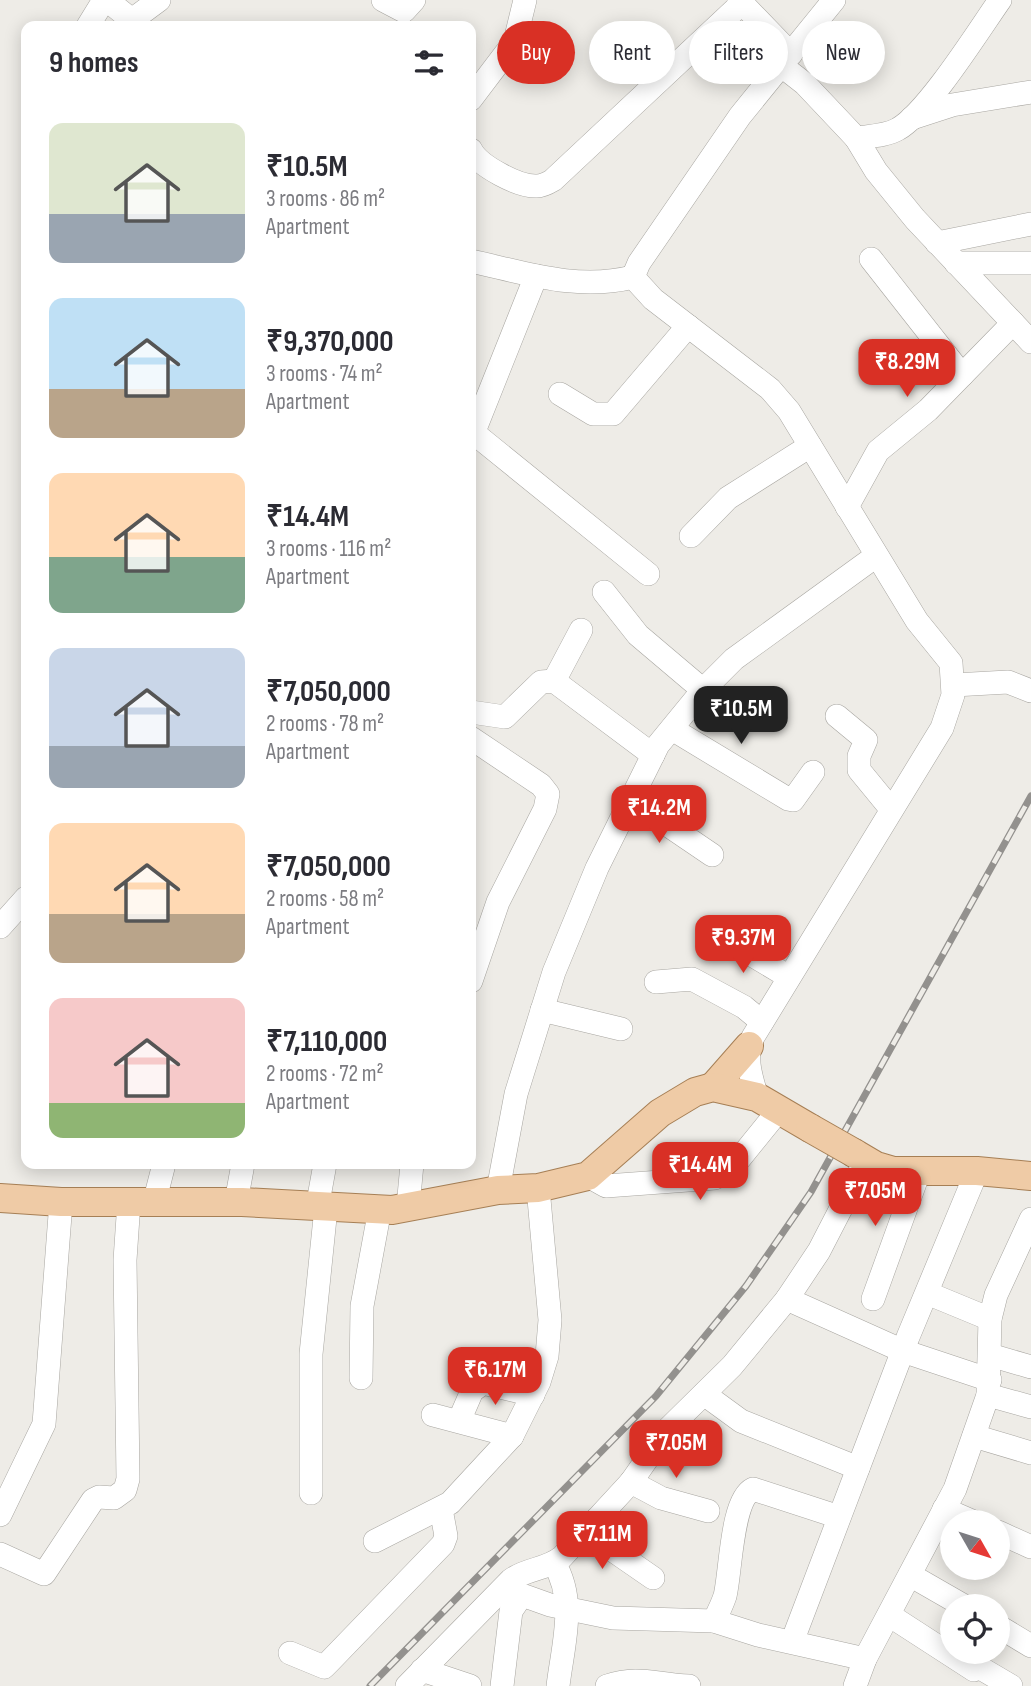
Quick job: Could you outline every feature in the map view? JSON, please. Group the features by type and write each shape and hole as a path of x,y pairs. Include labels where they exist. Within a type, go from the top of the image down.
{"main road":[{"path":"713,1087 755,1034"},
{"path":"0,1198 61,1202 236,1202 380,1209 408,1207 498,1190 538,1188 588,1176 660,1113 695,1091 713,1087 768,1103 860,1156 893,1171 977,1171 1031,1177"}],"street":[{"path":"91,21 106,0 133,21"},
{"path":"138,21 159,0"},
{"path":"383,0 404,11 414,0"},
{"path":"476,92 515,41 525,0"},
{"path":"788,58 834,0"},
{"path":"912,118 1000,0"},
{"path":"476,158 480,164 529,185 541,187 553,180 741,2 756,21"},
{"path":"788,63 856,138 876,171 937,243 1024,329 962,375 928,410 878,451 847,507"},
{"path":"476,262 537,276 603,284 633,277 711,155 767,84"},
{"path":"856,138 889,133 912,118 952,105 1031,92"},
{"path":"937,243 1031,224"},
{"path":"871,259 962,375"},
{"path":"956,263 1031,263"},
{"path":"476,428 537,276"},
{"path":"588,1176 597,1183 612,1186 715,1178 732,1168 768,1103 750,1074 755,1034 942,728 954,685 953,669 947,656 917,621 789,411 770,389 638,286 633,277"},
{"path":"561,394 593,414 613,414 688,326"},
{"path":"476,438 648,574"},
{"path":"691,537 728,498 810,446"},
{"path":"498,1190 516,1094 554,972 597,868 653,755 703,690 734,659 876,556"},
{"path":"604,592 638,635 703,690"},
{"path":"554,681 581,630"},
{"path":"476,713 505,717 541,682 554,681 653,755"},
{"path":"954,685 1007,682 1031,691"},
{"path":"837,716 866,740 859,756 859,770 891,809"},
{"path":"672,729 788,799 798,797 813,772"},
{"path":"476,741 541,785 548,794 545,809 498,902 476,961"},
{"path":"631,800 712,855"},
{"path":"0,927 21,904"},
{"path":"712,939 742,949 789,977"},
{"path":"656,982 692,979 744,1007 755,1034"},
{"path":"542,1010 621,1029"},
{"path":"415,1678 510,1580 528,1570 554,1563 631,1482 668,1429 732,1366 787,1299 819,1251 860,1156"},
{"path":"0,1554 44,1574 93,1500 99,1497 114,1498 125,1490 128,1479 125,1260 141,1203 161,1169"},
{"path":"236,1202 242,1169"},
{"path":"311,1493 311,1354 325,1169"},
{"path":"408,1207 412,1169"},
{"path":"792,1642 903,1351 977,1171"},
{"path":"873,1299 919,1172"},
{"path":"375,1541 441,1509 498,1455 512,1436 533,1395 545,1365 550,1330 538,1188"},
{"path":"0,1515 44,1424 61,1202"},
{"path":"361,1378 362,1306 380,1209"},
{"path":"855,1686 865,1658 944,1509 974,1436 989,1388 990,1319 1002,1280 1031,1219"},
{"path":"927,1293 990,1319"},
{"path":"787,1299 1031,1407"},
{"path":"990,1354 1031,1367"},
{"path":"459,1422 472,1391 483,1383 533,1395"},
{"path":"705,1394 741,1421 858,1468"},
{"path":"433,1415 512,1436"},
{"path":"974,1436 1031,1453"},
{"path":"631,1482 661,1498 708,1511"},
{"path":"714,1621 724,1597 740,1508 747,1492 753,1489 839,1517"},
{"path":"290,1653 324,1667 443,1544 446,1536 441,1509"},
{"path":"596,1520 611,1549 653,1578"},
{"path":"1010,1537 1031,1547"},
{"path":"554,1563 567,1589 568,1609 558,1686"},
{"path":"910,1575 943,1594"},
{"path":"502,1686 511,1611 522,1595 568,1609 613,1618 714,1621 865,1658"},
{"path":"889,1615 974,1670 976,1666 1011,1686"},
{"path":"1010,1633 1031,1646"},
{"path":"415,1678 470,1686"},
{"path":"607,1686 637,1678 663,1685 689,1686"}],"railway":[{"path":"370,1686 656,1396 746,1286 811,1192 1031,796"}]}
